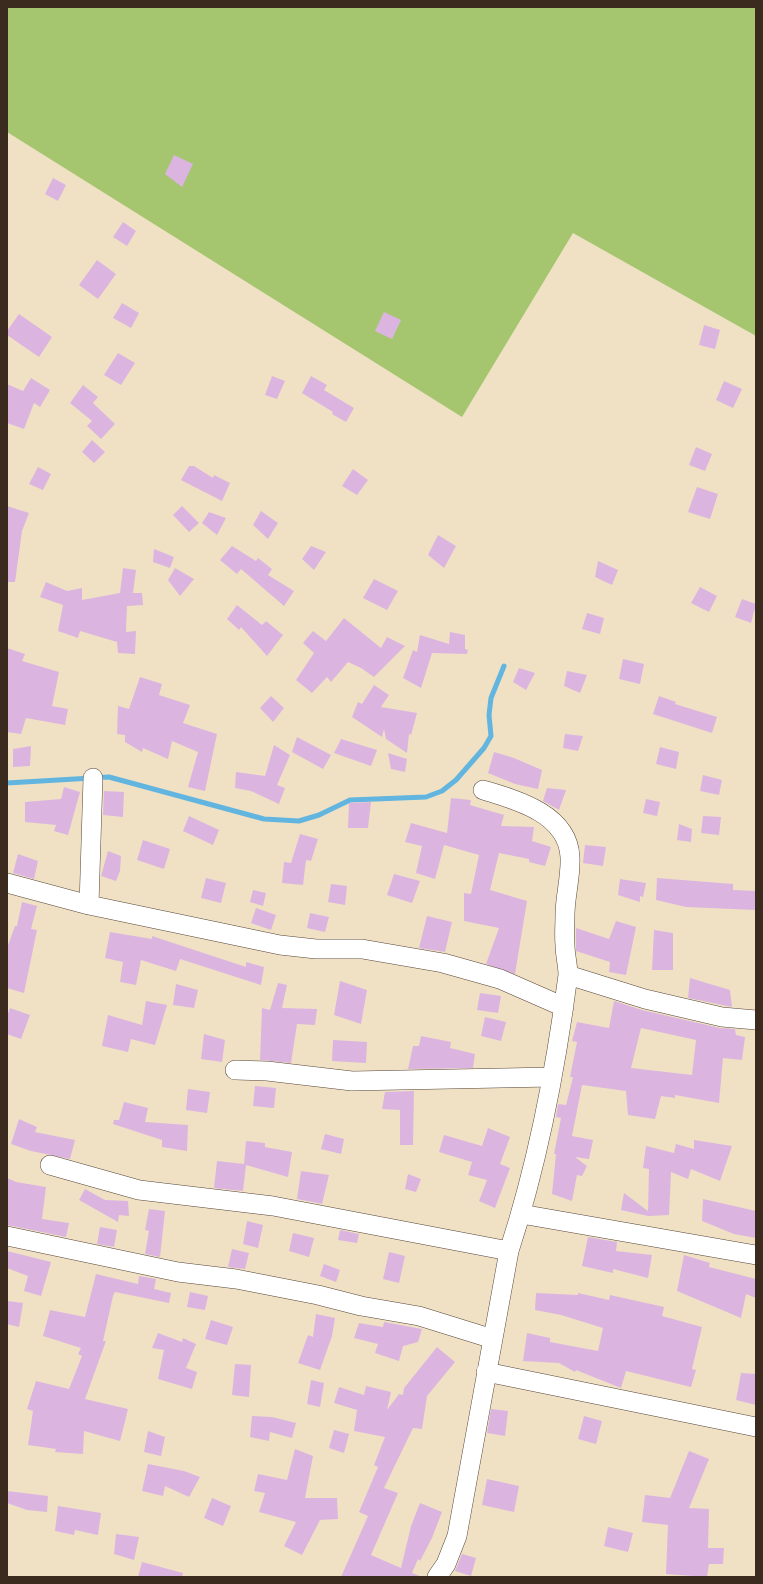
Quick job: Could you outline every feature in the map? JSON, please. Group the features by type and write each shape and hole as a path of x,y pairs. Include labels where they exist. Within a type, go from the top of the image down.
{"street":[{"path":"89,905 93,778"},
{"path":"437,1577 446,1564 457,1536 509,1251 521,1214 552,1077 568,975 568,962 565,945 565,914 569,886 570,857 564,834 555,822 540,813 514,800 483,790"},
{"path":"7,883 89,905 280,945 316,949 362,949 443,963 500,979 564,1007"},
{"path":"568,975 645,999 722,1017 756,1020"},
{"path":"235,1070 267,1071 352,1081 552,1077"},
{"path":"50,1165 139,1190 273,1206 509,1251"},
{"path":"521,1214 756,1255"},
{"path":"7,1236 178,1272 236,1279 318,1295 361,1306 419,1316 493,1339"},
{"path":"486,1372 756,1427"}],"green space":[{"path":"7,7 756,7 756,336 573,233 462,417 7,132"}],"building":[{"path":"174,155 193,164 182,187 165,174"},
{"path":"53,178 66,185 58,201 45,194"},
{"path":"123,222 136,231 127,246 113,237"},
{"path":"97,260 116,274 98,299 79,285"},
{"path":"122,303 139,313 131,328 113,318"},
{"path":"384,312 401,320 392,339 375,331"},
{"path":"19,314 52,337 39,357 7,335 7,331"},
{"path":"704,325 720,330 715,349 699,345"},
{"path":"118,353 135,363 121,385 104,375"},
{"path":"272,376 285,381 277,399 265,395"},
{"path":"311,376 327,385 324,390 354,408 346,422 302,393"},
{"path":"31,378 50,390 40,407 34,403 24,429 7,423 7,384 23,391"},
{"path":"724,381 742,389 733,408 716,400"},
{"path":"83,385 98,397 93,403 115,424 101,439 87,426 92,421 70,403"},
{"path":"92,440 105,452 94,463 82,452"},
{"path":"696,447 712,454 705,471 689,465"},
{"path":"189,466 194,466 213,478 214,475 230,483 222,501 181,480"},
{"path":"38,467 51,474 43,490 29,484"},
{"path":"353,469 368,480 357,495 342,486"},
{"path":"697,487 718,494 710,519 688,512"},
{"path":"7,506 29,513 22,531 15,582 7,582"},
{"path":"182,506 199,523 189,532 173,515"},
{"path":"261,511 278,523 268,539 253,525"},
{"path":"209,512 226,518 217,535 202,523"},
{"path":"438,535 456,546 444,568 428,555"},
{"path":"232,546 256,561 258,558 272,569 268,575 294,591 284,606 241,569 237,574 220,560"},
{"path":"311,546 326,552 314,570 302,559"},
{"path":"154,549 174,557 170,568 153,562"},
{"path":"598,561 618,570 612,585 595,577"},
{"path":"123,568 136,570 133,593 142,593 143,605 127,606 126,632 136,631 135,654 118,653 117,642 80,631 78,638 58,631 63,605 40,597 46,582 67,591 82,588 82,600 120,593"},
{"path":"175,568 194,579 180,596 168,580"},
{"path":"374,579 398,591 387,610 363,598"},
{"path":"700,587 717,596 709,612 691,603"},
{"path":"742,599 756,604 751,623 735,617"},
{"path":"237,605 262,625 266,621 283,635 267,656 241,627 239,630 227,619"},
{"path":"587,613 604,618 600,634 582,629"},
{"path":"344,618 381,648 387,637 405,646 374,677 361,668 348,662 331,682 327,677 312,693 296,680 314,653 303,643 313,631 326,641"},
{"path":"450,632 465,635 465,649 468,650 467,654 432,653 421,688 403,678 413,650 417,652 420,635 449,644"},
{"path":"7,648 25,654 22,661 59,672 52,706 68,709 65,725 26,718 21,734 7,732"},
{"path":"623,659 644,664 640,684 619,679"},
{"path":"519,668 535,673 526,690 513,682"},
{"path":"567,671 587,675 580,693 564,686"},
{"path":"140,677 162,684 159,695 190,705 183,723 217,734 205,791 188,787 198,752 172,741 168,759 143,748 142,752 125,742 125,735 117,734 118,706 129,709"},
{"path":"374,685 389,695 381,707 417,713 411,735 409,734 407,753 386,739 384,729 382,737 352,717 358,702 362,704"},
{"path":"271,696 284,708 273,722 260,708"},
{"path":"659,696 676,702 675,704 717,717 712,733 653,714"},
{"path":"565,734 583,736 578,751 563,748"},
{"path":"297,737 331,755 323,769 292,752"},
{"path":"341,739 377,750 371,766 334,753"},
{"path":"274,745 290,755 277,785 285,788 279,804 251,791 235,788 236,772 265,776"},
{"path":"31,746 30,766 13,767 13,749"},
{"path":"660,747 679,752 676,769 656,764"},
{"path":"494,752 514,758 542,770 538,789 515,784 488,773"},
{"path":"388,753 407,759 405,772 391,769"},
{"path":"703,775 722,780 719,795 700,791"},
{"path":"64,787 80,792 68,835 54,831 56,825 25,822 25,802 61,799"},
{"path":"547,788 566,790 559,810 543,801"},
{"path":"104,791 124,792 123,817 103,815"},
{"path":"451,798 471,800 470,805 504,815 501,826 534,827 532,841 551,847 545,866 529,862 529,859 499,853 490,890 527,901 515,974 486,964 499,928 464,921 464,893 471,894 479,855 444,845 435,879 416,873 422,846 405,842 411,823 447,833"},
{"path":"646,799 660,802 657,816 643,813"},
{"path":"371,802 368,828 348,828 349,803"},
{"path":"189,816 219,830 213,845 183,831"},
{"path":"703,816 721,817 719,835 701,833"},
{"path":"679,824 692,829 691,842 677,840"},
{"path":"300,834 318,839 311,861 306,860 303,885 282,883 284,862 291,863"},
{"path":"143,840 170,849 164,869 137,860"},
{"path":"585,845 606,847 603,866 583,863"},
{"path":"108,851 121,856 120,871 116,881 101,876"},
{"path":"18,854 38,861 34,879 13,873"},
{"path":"394,874 420,881 412,903 387,895"},
{"path":"206,878 226,883 221,903 201,898"},
{"path":"657,878 733,884 733,890 756,891 756,910 686,907 656,900"},
{"path":"620,879 646,883 643,897 640,896 640,902 618,895"},
{"path":"331,884 347,886 345,905 328,902"},
{"path":"253,890 266,893 263,906 250,902"},
{"path":"22,902 37,906 31,929 37,930 24,993 7,988 7,948 15,926 17,926"},
{"path":"256,908 276,915 271,930 251,923"},
{"path":"310,913 329,917 325,932 307,928"},
{"path":"427,916 452,922 445,952 419,948"},
{"path":"616,921 636,927 626,975 609,972 610,962 576,951 576,928 609,939"},
{"path":"654,930 673,933 673,970 652,970"},
{"path":"110,932 152,939 152,936 246,967 246,962 264,967 261,985 180,959 176,971 141,960 136,985 120,982 123,962 105,958"},
{"path":"690,978 730,990 732,1007 688,998"},
{"path":"340,981 367,990 361,1024 334,1015"},
{"path":"278,983 287,985 282,1008 317,1009 315,1025 297,1024 291,1063 260,1060 262,1008 270,1010"},
{"path":"176,984 198,990 194,1008 173,1005"},
{"path":"480,993 501,996 498,1013 477,1010"},
{"path":"146,1001 167,1005 155,1045 131,1039 128,1052 102,1046 108,1015 142,1025"},
{"path":"614,1001 642,1010 720,1028 735,1029 736,1035 745,1037 742,1060 723,1058 719,1103 675,1095 675,1098 661,1096 655,1119 628,1115 626,1091 582,1085 572,1136 593,1140 589,1159 575,1157 587,1166 582,1176 577,1175 572,1201 552,1194 556,1154 554,1154 561,1118 556,1117 558,1104 566,1105 573,1077 570,1077 577,1042 572,1041 577,1022 609,1028","holes":["641,1028 696,1040 692,1075 631,1068"]},
{"path":"10,1008 30,1015 21,1039 7,1034 7,1016"},
{"path":"485,1017 506,1022 501,1041 481,1036"},
{"path":"204,1034 225,1040 222,1062 201,1059"},
{"path":"421,1036 451,1042 450,1048 475,1054 473,1068 408,1069 413,1046 419,1046"},
{"path":"333,1040 367,1042 366,1063 332,1061"},
{"path":"255,1086 276,1088 274,1108 253,1106"},
{"path":"188,1089 210,1092 207,1113 186,1110"},
{"path":"414,1091 413,1145 400,1145 400,1110 382,1109 385,1092"},
{"path":"124,1102 148,1108 145,1122 188,1125 187,1151 162,1147 162,1140 113,1124 114,1120 119,1120"},
{"path":"19,1119 37,1127 35,1132 75,1140 70,1159 31,1151 11,1144"},
{"path":"488,1128 510,1137 500,1164 510,1168 495,1208 479,1201 487,1180 468,1175 472,1162 439,1152 444,1135 482,1146"},
{"path":"325,1134 344,1139 341,1154 321,1149"},
{"path":"694,1140 732,1146 720,1181 691,1169 688,1179 671,1172 669,1215 648,1216 621,1210 624,1193 648,1211 649,1169 643,1168 646,1146 674,1153 676,1144 694,1149"},
{"path":"246,1141 265,1143 265,1147 292,1152 288,1177 246,1165 243,1191 214,1188 217,1161 244,1164"},
{"path":"301,1171 329,1175 322,1204 297,1199"},
{"path":"408,1174 421,1179 416,1192 405,1189"},
{"path":"7,1178 16,1182 46,1187 42,1219 69,1223 66,1237 7,1225"},
{"path":"85,1189 105,1200 128,1201 129,1216 119,1215 118,1222 79,1200"},
{"path":"703,1199 756,1211 756,1238 734,1234 702,1221"},
{"path":"149,1209 165,1211 160,1257 145,1254 149,1231 145,1230"},
{"path":"247,1221 263,1225 258,1248 243,1244"},
{"path":"100,1227 117,1230 114,1247 97,1244"},
{"path":"340,1230 359,1234 357,1243 338,1240"},
{"path":"293,1233 314,1238 309,1257 289,1251"},
{"path":"588,1237 617,1242 616,1251 652,1255 648,1278 613,1269 613,1273 582,1266"},
{"path":"232,1249 249,1253 245,1269 228,1267"},
{"path":"7,1251 51,1262 41,1296 24,1291 28,1276 7,1268"},
{"path":"389,1252 405,1256 399,1283 383,1279"},
{"path":"684,1255 710,1263 709,1267 756,1279 756,1298 746,1294 741,1318 677,1291"},
{"path":"324,1264 340,1270 336,1282 320,1276"},
{"path":"96,1274 138,1284 139,1276 156,1279 154,1289 171,1293 169,1303 115,1292 113,1296 103,1341 106,1341 85,1399 128,1409 120,1441 84,1431 83,1454 55,1452 56,1449 28,1445 33,1411 27,1409 36,1381 69,1389 82,1356 78,1354 81,1348 43,1336 50,1310 85,1317"},
{"path":"190,1292 208,1296 205,1310 187,1307"},
{"path":"536,1293 578,1295 578,1293 609,1300 610,1295 664,1307 662,1316 702,1327 692,1369 696,1370 691,1387 626,1371 621,1388 576,1370 575,1372 559,1363 523,1361 527,1333 550,1338 550,1342 598,1351 603,1328 561,1315 535,1310"},
{"path":"7,1301 23,1303 19,1327 7,1324"},
{"path":"316,1314 335,1318 332,1336 320,1370 298,1363 308,1335 313,1337"},
{"path":"211,1320 233,1327 227,1345 205,1339"},
{"path":"384,1322 422,1329 418,1342 403,1346 399,1361 375,1353 378,1344 354,1338 359,1323 383,1327"},
{"path":"158,1333 182,1342 183,1338 196,1344 186,1368 197,1372 192,1389 158,1379 164,1350 152,1348"},
{"path":"437,1347 455,1362 427,1396 422,1429 413,1428 384,1488 398,1493 371,1555 401,1568 411,1526 420,1503 442,1512 432,1538 420,1561 418,1559 412,1573 422,1577 341,1577 368,1516 359,1512 378,1467 374,1465 385,1437 354,1431 357,1410 334,1403 339,1387 364,1395 366,1386 391,1392 387,1410 399,1394 403,1395 404,1388"},
{"path":"235,1364 251,1365 249,1397 232,1395"},
{"path":"741,1373 756,1374 756,1405 736,1400"},
{"path":"311,1380 324,1383 320,1407 307,1404"},
{"path":"491,1409 508,1411 505,1436 487,1433"},
{"path":"252,1416 272,1417 296,1423 292,1438 270,1432 269,1441 250,1437"},
{"path":"584,1416 602,1421 596,1444 578,1439"},
{"path":"334,1430 349,1434 344,1453 329,1448"},
{"path":"148,1431 165,1437 161,1456 144,1452"},
{"path":"295,1449 313,1456 305,1498 337,1498 338,1519 320,1520 302,1555 284,1546 296,1522 259,1512 265,1493 254,1491 258,1474 287,1480"},
{"path":"689,1451 709,1459 689,1508 709,1509 708,1548 724,1548 723,1564 709,1564 707,1577 666,1574 668,1525 642,1522 645,1495 670,1498"},
{"path":"148,1464 184,1471 200,1477 189,1497 165,1486 163,1496 142,1491"},
{"path":"487,1479 519,1486 514,1512 482,1505"},
{"path":"7,1491 48,1496 47,1512 27,1510 7,1503"},
{"path":"212,1498 231,1506 223,1526 204,1518"},
{"path":"58,1506 101,1513 98,1535 75,1530 74,1535 55,1531"},
{"path":"608,1527 633,1533 628,1552 604,1546"},
{"path":"116,1534 139,1537 134,1560 114,1554"},
{"path":"462,1554 476,1558 471,1576 455,1571"},
{"path":"142,1562 183,1573 182,1577 138,1577"}],"waterway":[{"path":"7,783 109,777 264,819 299,821 319,815 350,800 426,797 442,791 456,780 484,748 491,736 489,715 491,698 504,666"}]}
